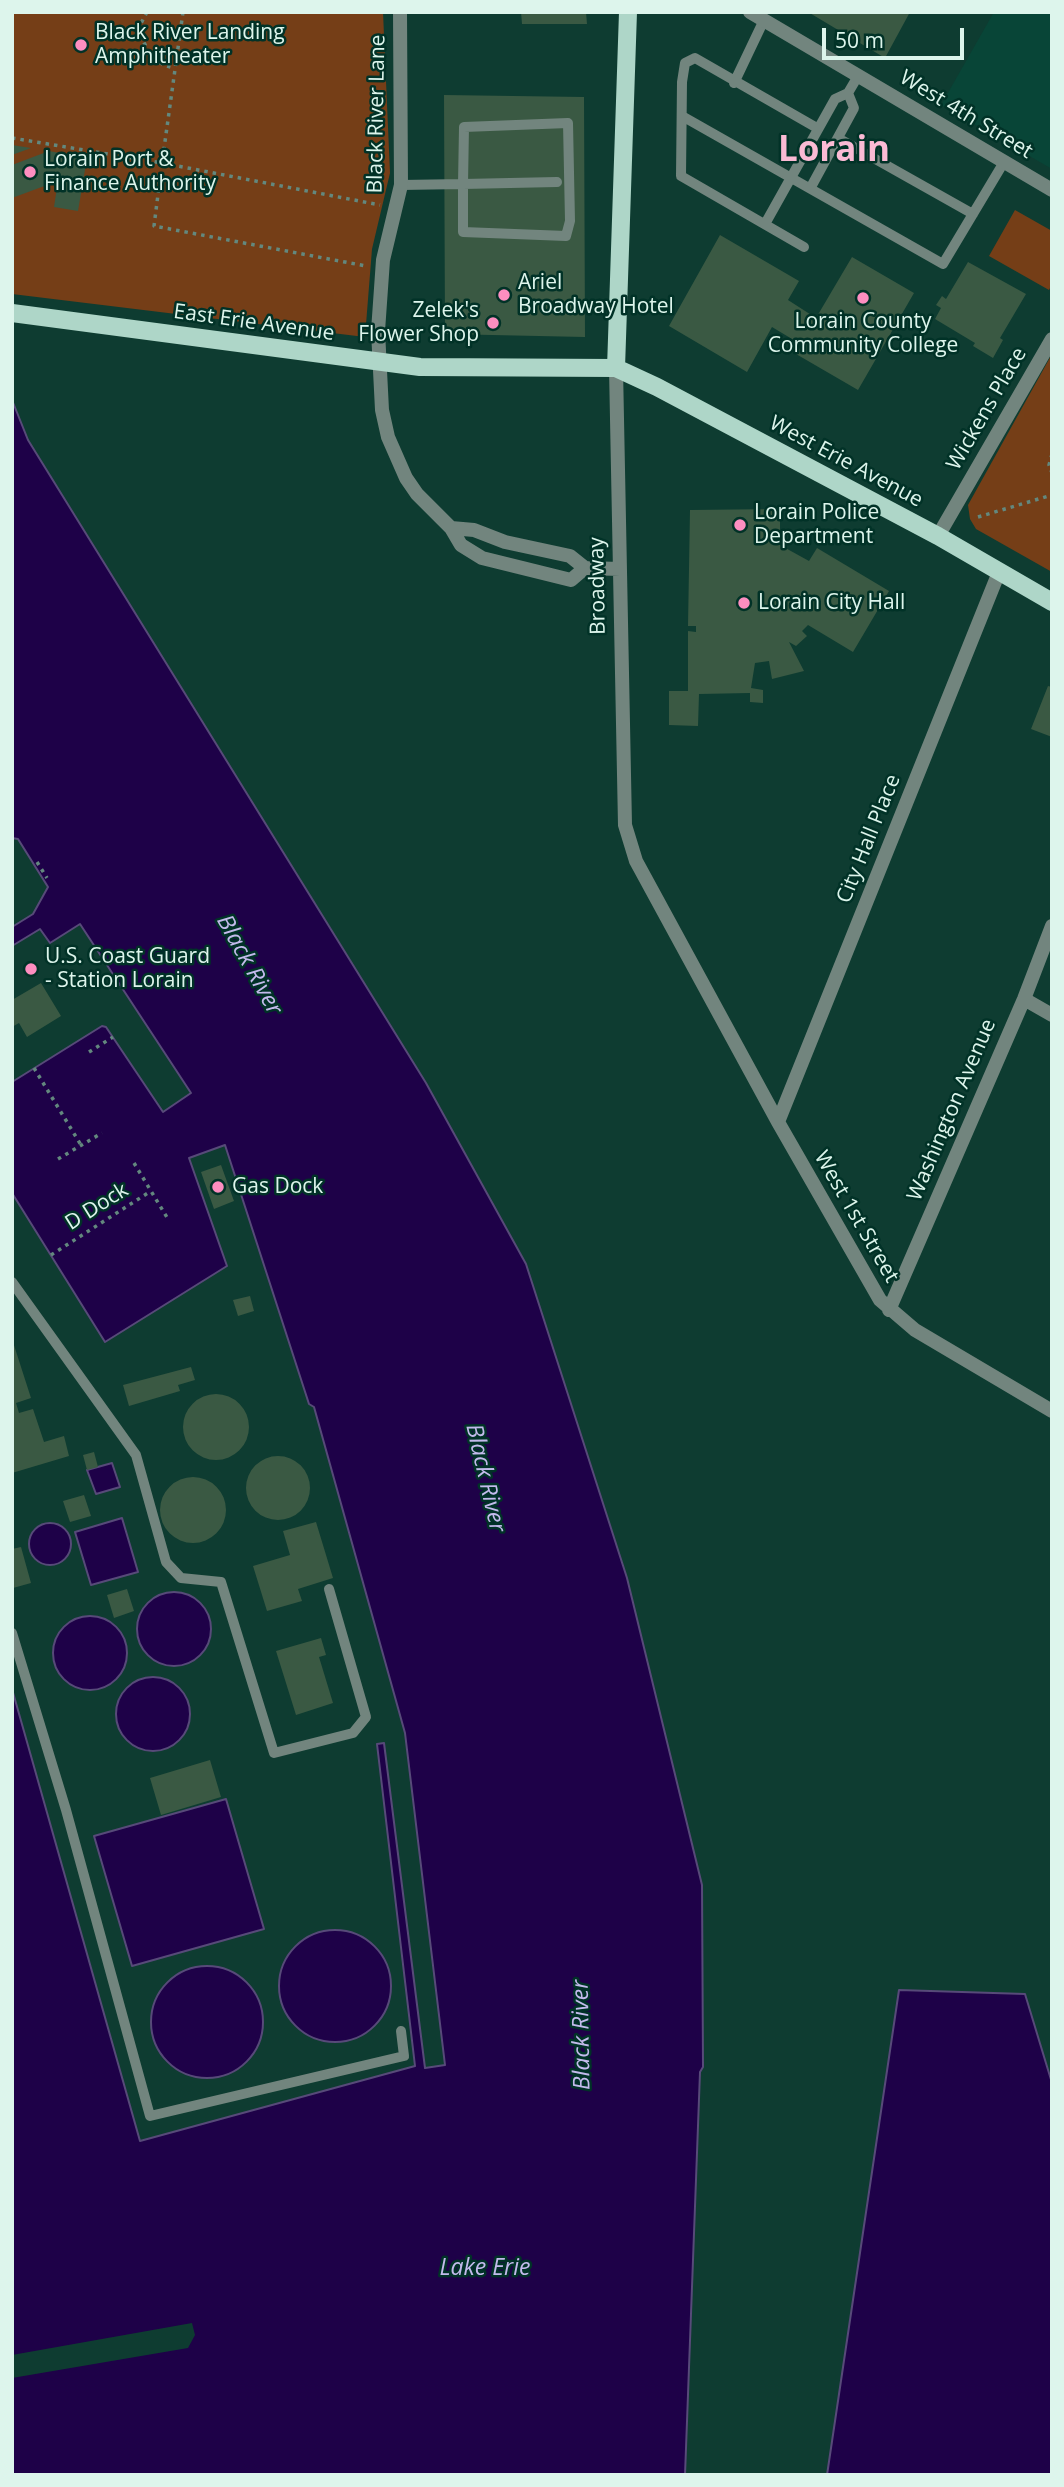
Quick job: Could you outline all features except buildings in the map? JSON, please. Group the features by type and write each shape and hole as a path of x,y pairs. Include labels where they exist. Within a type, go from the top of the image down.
{"main road":[{"name":"Broadway","path":"616,369 628,12"},
{"name":"East Erie Avenue","path":"12,313 420,367 616,369"},
{"name":"West Erie Avenue","path":"616,369 657,387 938,536 1052,602"}],"street":[{"name":"Black River Lane","path":"400,12 401,185 382,269 378,340 382,410 388,438 411,486 451,528 461,545 482,558 571,580 585,568"},
{"name":"West 4th Street","path":"750,12 1052,190"},
{"name":"Wickens Place","path":"938,536 1052,338"},
{"name":"Broadway","path":"616,369 625,825 629,844 652,893 778,1122"},
{"name":"Black River Lane","path":"451,528 474,530 505,542 570,556 585,568 620,569"},
{"name":"City Hall Place","path":"778,1122 999,572"},
{"name":"Washington Avenue","path":"889,1310 1024,999 1052,926"},
{"path":"1024,999 1052,1015"},
{"name":"West 1st Street","path":"778,1122 860,1268 889,1310 915,1330 1052,1411"}],"lane":[{"path":"734,83 764,20"},
{"path":"804,247 681,176 685,63 695,58 734,83 817,128"},
{"path":"765,224 835,99 848,93 858,76"},
{"path":"811,187 854,108 848,93"},
{"path":"682,116 943,264 1004,162"},
{"path":"568,122 570,221 566,236 463,232 463,184 464,127 568,122"},
{"path":"838,138 972,214"},
{"path":"401,185 557,181"},
{"path":"12,1282 136,1455 166,1562 181,1578 221,1582 274,1753 353,1732 366,1717 329,1589"},
{"path":"12,1633 66,1810 150,2116 404,2056 401,2031"}],"path":[{"path":"147,12 138,29 144,42 157,62 175,68"},
{"path":"183,12 154,226 382,269"},
{"path":"12,138 162,163 396,208"},
{"path":"1052,454 1049,465 1052,473"},
{"path":"978,517 1052,495"},
{"path":"37,862 47,878"},
{"path":"89,1052 113,1037"},
{"path":"34,1068 81,1145"},
{"path":"58,1159 102,1133"},
{"path":"134,1163 169,1219"},
{"name":"D Dock","path":"51,1255 151,1191"}],"shaded area":[{"path":"12,12 383,12 390,173 372,249 365,337 12,294"},
{"path":"994,12 1052,12 1052,169 941,105"},
{"path":"1015,210 1052,231 1052,284 1049,290 989,256"},
{"path":"1052,354 1052,572 976,529 970,519 968,505"}],"water":[{"path":"12,400 28,440 426,1083 526,1264 627,1578 702,1885 703,2067 700,2072 685,2475 12,2475 12,1689 140,2141 415,2066 377,1744 384,1743 425,2068 445,2065 405,1733 314,1407 309,1404 225,1145 189,1158 227,1266 105,1342 12,1193 12,1082 102,1026 106,1027 163,1112 191,1093 80,924 50,943 40,929 12,946 12,927 33,914 48,887 18,839 12,838"},
{"path":"112,1463 120,1487 96,1494 87,1470"},
{"path":"122,1518 138,1572 91,1585 75,1532"},
{"path":"50,1523 65,1529 71,1544 65,1559 50,1565 35,1559 29,1544 35,1529"},
{"path":"167,1592 181,1592 195,1598 205,1608 211,1629 205,1650 195,1660 181,1666 167,1666 153,1660 143,1650 137,1636 137,1622 143,1608 153,1598"},
{"path":"83,1616 97,1616 111,1622 121,1632 127,1653 121,1674 111,1684 97,1690 83,1690 69,1684 59,1674 53,1660 53,1646 59,1632 69,1622"},
{"path":"146,1677 160,1677 174,1683 184,1693 190,1714 184,1735 174,1745 160,1751 146,1751 132,1745 122,1735 116,1721 116,1707 122,1693 132,1683"},
{"path":"226,1799 264,1929 132,1966 94,1836"},
{"path":"335,1930 356,1934 375,1946 387,1965 391,1986 387,2007 375,2026 356,2038 335,2042 314,2038 295,2026 283,2007 279,1986 283,1965 295,1946 314,1934"},
{"path":"207,1966 228,1970 247,1982 259,2001 263,2022 259,2043 247,2062 228,2074 207,2078 186,2074 167,2062 155,2043 151,2022 155,2001 167,1982 186,1970"},
{"path":"899,1990 1025,1994 1052,2083 1052,2475 827,2475"}],"pier":[{"path":"192,2323 195,2335 188,2348 12,2378 12,2355"}],"place":[{"name":"Black River Landing Amphitheater","path":"81,45"},
{"name":"Lorain Port & Finance Authority","path":"30,172"},
{"name":"Ariel Broadway Hotel","path":"504,295"},
{"name":"Lorain County Community College","path":"863,298"},
{"name":"Zelek's Flower Shop","path":"493,323"},
{"name":"Lorain Police Department","path":"740,525"},
{"name":"Lorain City Hall","path":"744,603"},
{"name":"U.S. Coast Guard - Station Lorain","path":"31,969"},
{"name":"Gas Dock","path":"218,1187"}],"district":[{"name":"Lorain","path":"834,151"}],"water label":[{"name":"Black River","path":"249,965"},
{"name":"Black River","path":"485,1478"},
{"name":"Black River","path":"582,2035"},
{"name":"Lake Erie","path":"485,2268"}]}
